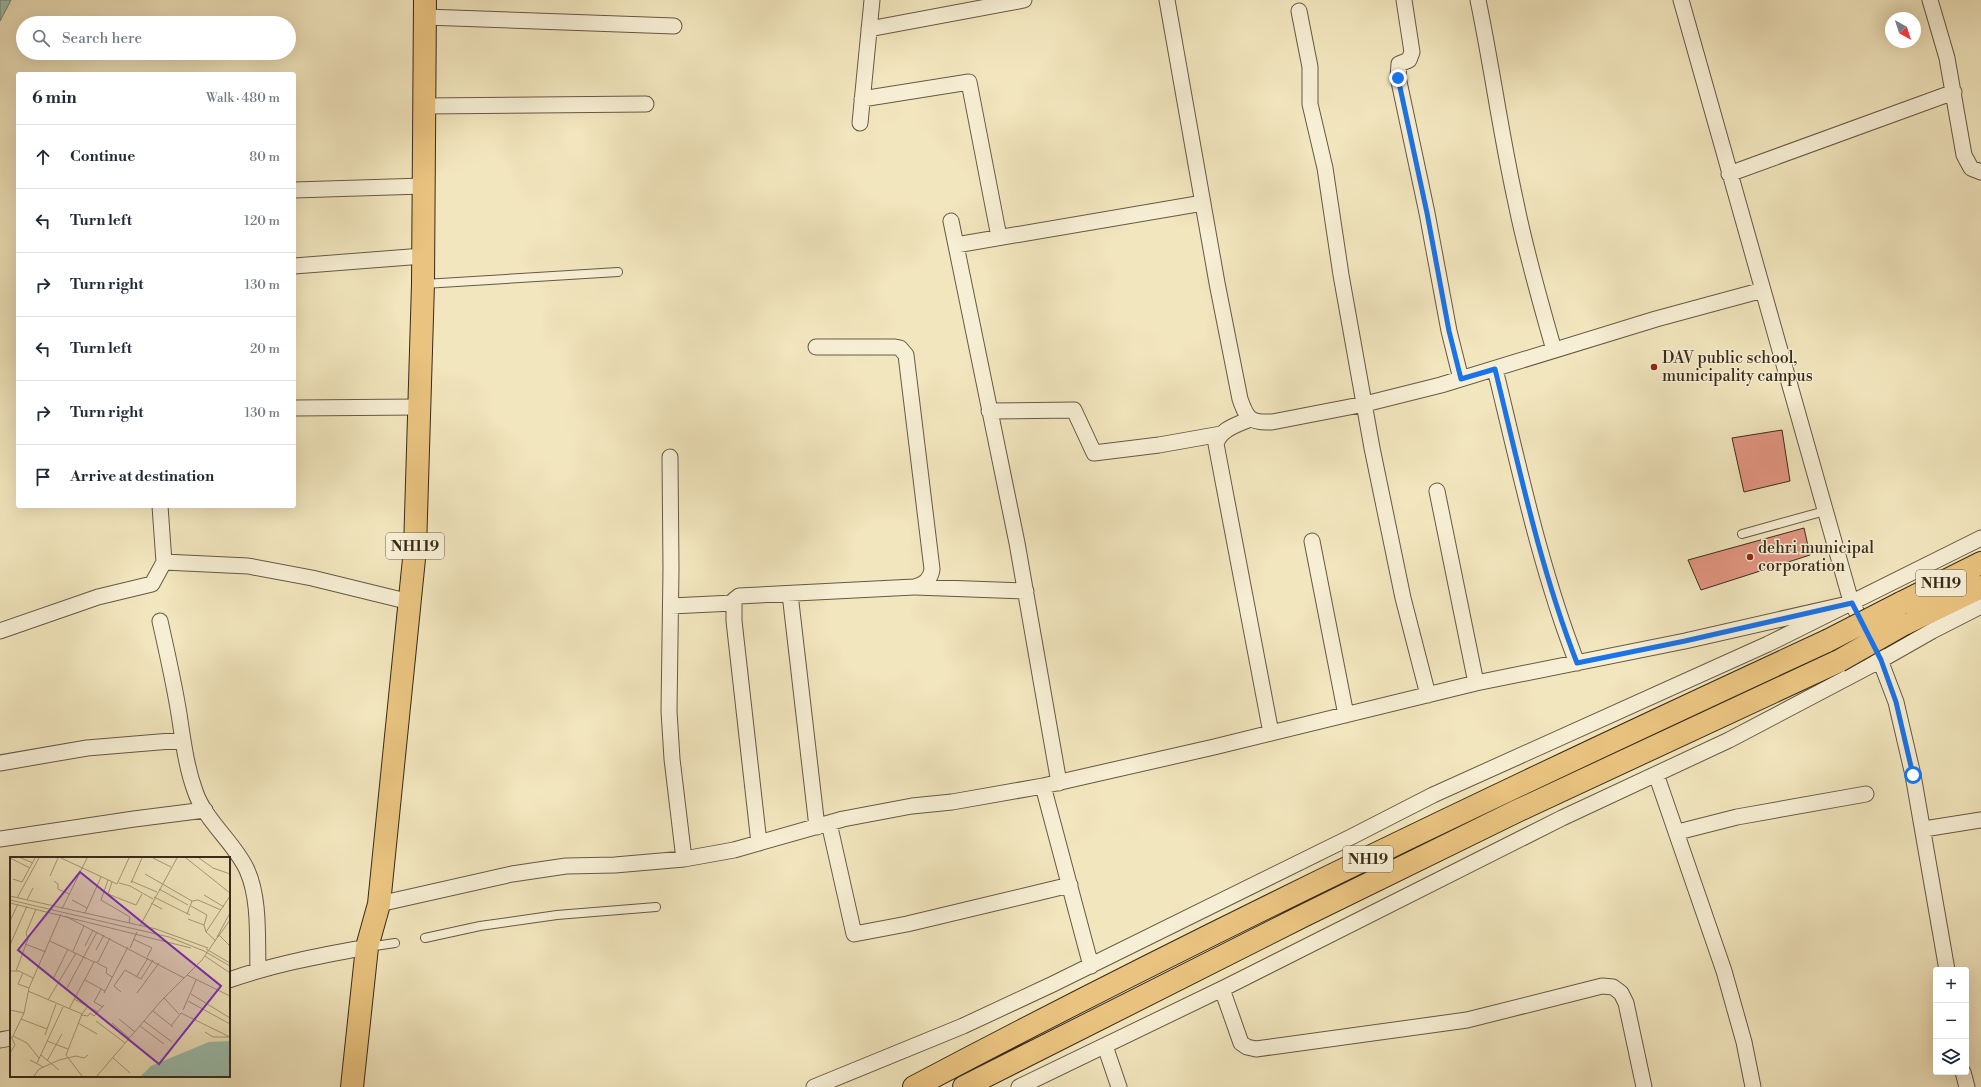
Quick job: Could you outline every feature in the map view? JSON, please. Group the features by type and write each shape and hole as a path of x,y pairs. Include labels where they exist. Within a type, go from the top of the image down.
{"highway":[{"name":"NH119","path":"352,1087 367,947 379,904 415,549 423,284 425,9"},
{"name":"NH19","path":"964,1087 1305,915 1494,822 1839,661 1903,614 1981,563"},
{"name":"NH19","path":"914,1087 995,1044 1314,885 1598,748 1827,641 1981,587"}],"street":[{"path":"860,123 872,0"},
{"path":"869,29 995,3 1024,0"},
{"path":"1167,0 1217,283 1240,399 1244,411 1250,419 1258,423 1272,422 1365,404 1461,379 1656,319 1763,290"},
{"path":"1404,0 1412,52 1410,60 1399,64 1398,78 1427,213 1449,331 1461,379"},
{"path":"1478,0 1516,204 1534,281 1554,350"},
{"path":"1681,0 1729,174 1852,603 1881,660 1896,702 1924,829 1947,967"},
{"path":"1930,0 1947,58 1964,155 1971,168 1981,172"},
{"path":"425,9 674,26"},
{"path":"1299,11 1310,67 1310,104 1325,168 1341,275 1365,404 1394,557 1428,695"},
{"path":"862,99 969,82 999,237"},
{"path":"1729,174 1954,92"},
{"path":"424,106 646,104"},
{"path":"296,190 423,186"},
{"path":"956,245 1203,204"},
{"path":"951,221 1026,590 1042,697 1059,783"},
{"path":"296,266 423,256"},
{"path":"816,347 895,346 900,348 906,355 932,559 931,574 928,579 920,586 914,587"},
{"path":"1495,369 1536,534 1558,609 1577,663"},
{"path":"296,408 419,407"},
{"path":"989,411 1074,410 1094,454 1159,445 1221,434"},
{"path":"1250,419 1226,430 1221,434 1216,444 1271,733"},
{"path":"670,457 671,606 669,711 672,759 684,860"},
{"path":"1437,491 1476,683"},
{"path":"0,631 98,597 152,584 164,562 160,508"},
{"path":"814,1087 963,1026 1092,966 1433,795 1768,644 1981,538"},
{"path":"1312,541 1346,715"},
{"path":"164,562 248,566 312,578 410,602"},
{"path":"759,843 733,603 735,599 739,596 914,587 1026,590"},
{"path":"790,594 823,825 854,934 908,924 1070,885"},
{"path":"671,606 733,603"},
{"path":"379,904 512,874 558,867 684,860 759,843 843,819 912,806 952,802 1059,783 1476,683 1685,641 1852,603"},
{"path":"1019,1087 1222,989 1459,869 1729,740 1981,606"},
{"path":"160,621 172,673 182,740 195,793 205,810 247,870 252,886 256,918 258,969"},
{"path":"0,762 87,748 182,740"},
{"path":"1656,774 1678,832 1724,971 1744,1042 1752,1087"},
{"path":"1043,786 1092,966"},
{"path":"1678,832 1737,817 1866,794"},
{"path":"0,839 205,810"},
{"path":"1924,829 1981,820"},
{"path":"230,980 258,969 367,947"},
{"path":"1222,989 1241,1043 1247,1048 1256,1049 1467,1020 1578,991 1602,986 1613,987 1621,993 1626,1003 1644,1087"},
{"path":"0,1040 10,1038"},
{"path":"1105,1046 1119,1087"},
{"path":"1964,1075 1967,1087"}],"lane":[{"path":"423,284 618,272"},
{"path":"1742,534 1825,511"},
{"path":"425,938 480,926 557,915 656,907"},
{"path":"367,947 395,943"}],"shaded area":[{"path":"0,0 11,0 0,21"}],"building":[{"path":"1782,430 1790,481 1744,492 1732,438"},
{"name":"dehri municipal corporation","path":"1804,528 1810,555 1701,590 1688,560"}],"place":[{"name":"DAV public school, municipality campus","path":"1654,367"},
{"name":"dehri municipal corporation","path":"1750,557"}],"route":[{"path":"1398,78 1418,168 1449,331 1461,379 1495,369 1536,534 1567,637 1577,663 1685,641 1852,603 1881,660 1896,702 1913,775"}]}
